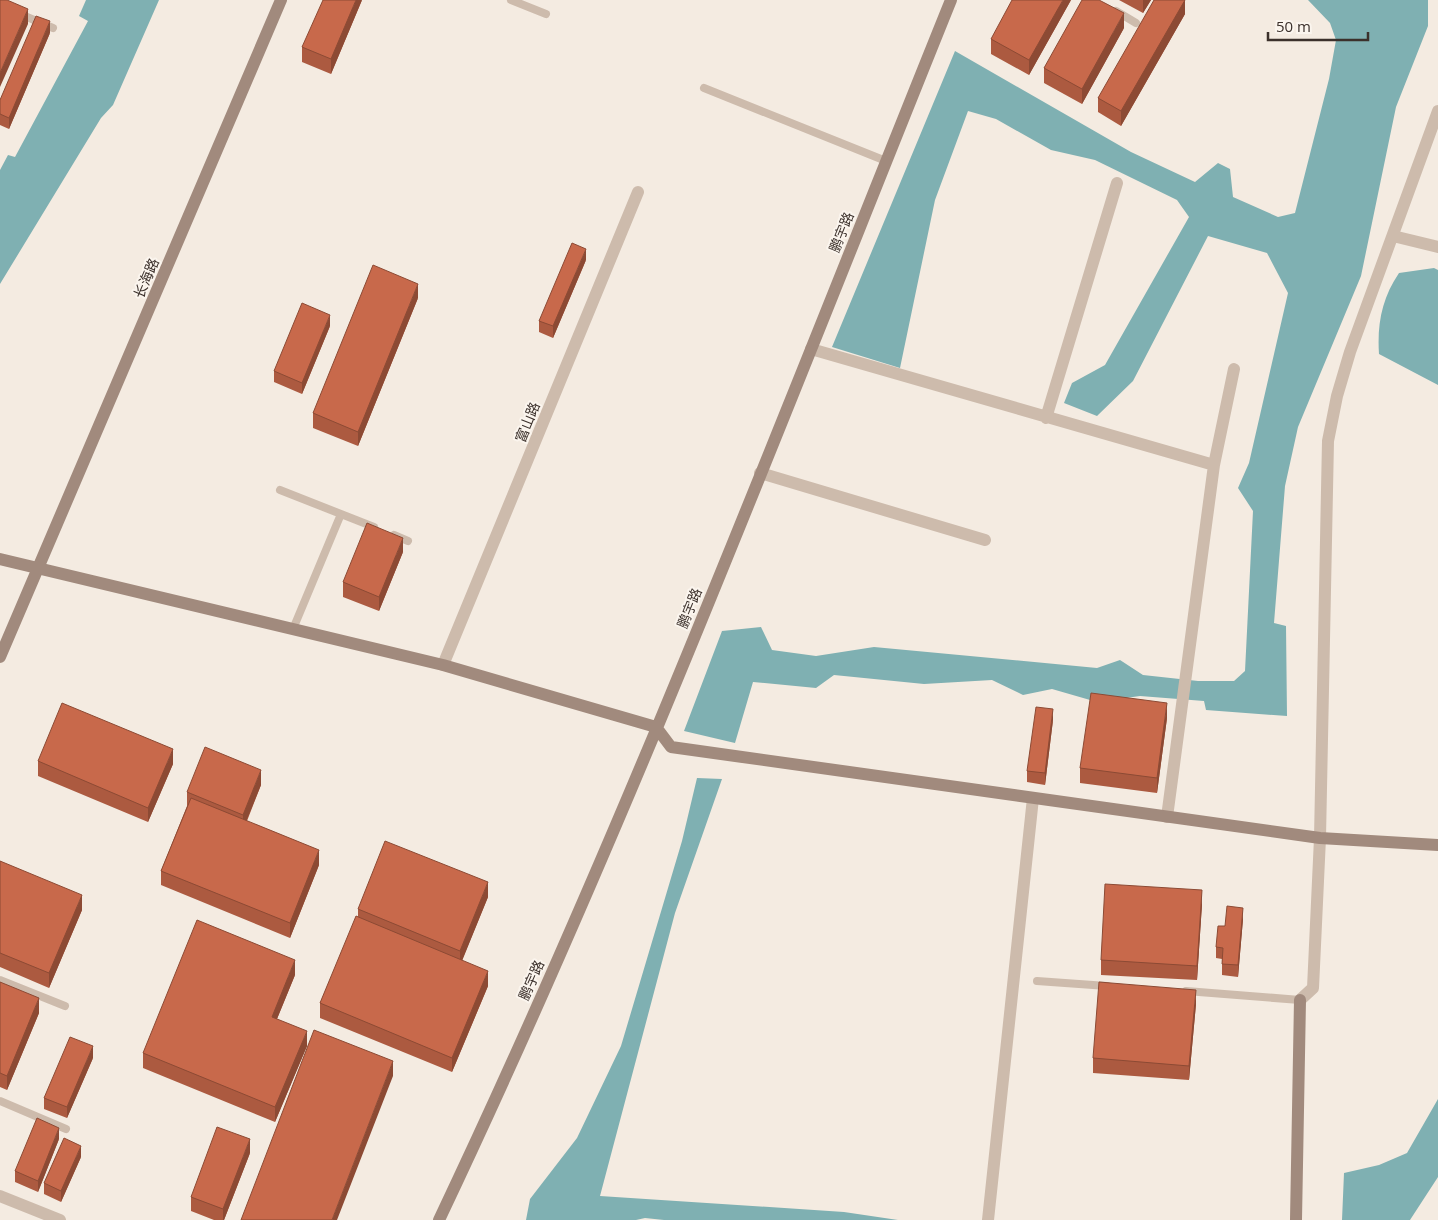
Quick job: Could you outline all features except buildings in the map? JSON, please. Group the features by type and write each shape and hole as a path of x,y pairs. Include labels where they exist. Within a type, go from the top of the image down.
{"street":[{"name":"长海路","path":"0,657 281,0"},
{"name":"鹏宇路","path":"439,1220 564,944 656,727 951,0"},
{"path":"1296,1220 1300,1000 1313,988 1320,838 1328,441 1337,396 1350,352 1438,111"},
{"path":"1046,418 1117,183"},
{"name":"富山路","path":"443,665 638,192"},
{"path":"1393,236 1438,247"},
{"path":"811,349 1214,465"},
{"path":"1167,817 1214,465 1234,369"},
{"path":"760,473 985,540"},
{"path":"0,559 443,665 656,727 671,747 1320,838 1438,845"},
{"path":"988,1220 1034,798"},
{"path":"0,1196 60,1220"}],"lane":[{"path":"511,0 546,14"},
{"path":"1106,4 1136,23"},
{"path":"9,9 53,28"},
{"path":"704,88 886,161"},
{"path":"280,490 408,541"},
{"path":"294,629 341,514"},
{"path":"0,980 64,1006"},
{"path":"1037,981 1115,986"},
{"path":"1173,990 1300,1000"},
{"path":"0,1101 66,1129"}],"water":[{"path":"86,0 159,0 113,105 101,118 0,284 0,170 8,155 15,157 88,21 79,16"},
{"path":"1308,0 1428,0 1428,26 1396,107 1361,276 1298,427 1285,486 1274,623 1286,626 1287,716 1206,710 1204,701 1140,696 1097,702 1052,689 1023,695 992,680 924,684 834,675 816,688 753,682 735,743 684,731 722,631 761,627 772,650 816,656 874,647 1097,668 1120,660 1143,675 1198,681 1234,681 1245,671 1253,511 1238,488 1249,463 1288,293 1267,253 1208,236 1133,381 1097,416 1064,403 1072,383 1105,365 1189,217 1177,200 1095,160 1051,150 996,119 968,111 935,200 900,368 832,347 955,51 1131,152 1195,182 1218,163 1230,169 1233,197 1278,217 1295,213 1329,79 1336,40 1330,23"},
{"path":"1434,268 1438,270 1438,385 1379,354 1380,322 1388,292 1393,282 1399,273"},
{"path":"697,778 722,779 675,913 600,1196 844,1212 898,1220 664,1220 645,1218 636,1220 526,1220 530,1199 577,1138 621,1046 682,841"},
{"path":"1438,1099 1438,1177 1410,1220 1342,1220 1344,1173 1379,1165 1407,1153"}]}
